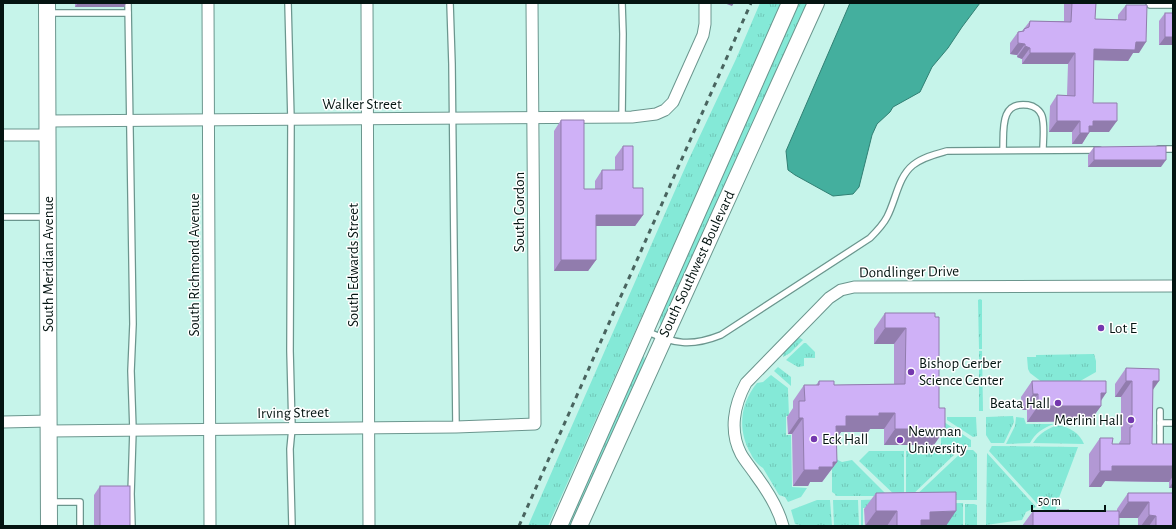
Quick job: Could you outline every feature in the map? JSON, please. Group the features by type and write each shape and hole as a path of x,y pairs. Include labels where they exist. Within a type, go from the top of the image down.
{"main road":[{"name":"South Southwest Boulevard","path":"559,526 790,3"},
{"name":"South Southwest Boulevard","path":"580,526 663,339 816,3"},
{"name":"South Meridian Avenue","path":"47,8 49,526"}],"street":[{"name":"South Richmond Avenue","path":"208,3 210,526"},
{"name":"South Edwards Street","path":"367,3 369,526"},
{"name":"South Gordon","path":"532,3 535,421"},
{"name":"Walker Street","path":"3,135 48,128 131,121 622,117 656,114 665,110 672,102 702,35 705,24 705,3"},
{"name":"Dondlinger Drive","path":"783,526 775,505 742,455 736,442 734,426 735,410 739,395 746,383 829,298 841,290 854,287 1173,286"},
{"name":"Irving Street","path":"3,422 133,430 456,427 535,424 535,421"}],"lane":[{"path":"128,3 131,121 131,371 133,430 131,494 132,526"},
{"path":"288,3 291,120 290,351 292,428 290,449 292,526"},
{"path":"450,3 456,427"},
{"path":"622,3 624,34 622,117"},
{"path":"1150,3 1150,5 1173,5"},
{"path":"47,8 128,13"},
{"path":"1003,150 1004,121 1006,115 1011,109 1019,105 1030,105 1040,112 1043,118 1043,150"},
{"path":"1150,149 1173,149"},
{"path":"645,331 663,339 693,343 721,335 870,238 882,226 888,216 904,176 912,165 924,158 947,151 1104,150"},
{"path":"3,217 48,217"},
{"path":"1160,411 1160,455"},
{"path":"1160,423 1173,423"},
{"path":"49,502 80,502 80,526"}],"green space":[{"path":"760,3 782,3 548,526 528,526 688,161 736,59"},
{"path":"798,3 811,3 661,327 659,315"},
{"path":"978,300 982,300 982,349 979,349"},
{"path":"800,338 803,340 790,353 783,357 783,354 789,345"},
{"path":"804,343 806,343 815,352 815,358 804,358 804,366 798,367 786,360"},
{"path":"979,351 982,351 983,411 979,411"},
{"path":"1094,354 1096,361 1096,372 1061,392 1055,392 1030,373 1028,369 1027,357 1036,357 1036,355"},
{"path":"644,356 646,366 574,526 566,526 642,359"},
{"path":"778,367 791,377 791,386 774,371"},
{"path":"771,375 788,388 789,416 786,416 786,435 791,435 792,487 807,488 801,497 788,502 785,497 779,495 763,468 753,458 747,445 742,427 744,408 751,391 757,383 763,382"},
{"path":"1013,416 1014,422 1004,443 991,443 986,435 986,417"},
{"path":"947,417 976,417 977,436 973,437 947,420"},
{"path":"1016,417 1024,418 1026,424 1054,424 1040,431 1034,436 1030,443 1006,444 1015,426"},
{"path":"944,422 971,440 971,447 941,448 941,428"},
{"path":"1055,426 1064,426 1072,430 1079,436 1084,444 1033,443 1042,433"},
{"path":"992,446 1078,447 1057,503 1055,515 1042,509 989,451"},
{"path":"955,450 956,453 908,499 906,499 906,451"},
{"path":"964,450 973,450 977,454 977,500 912,499"},
{"path":"869,451 904,451 904,498 899,499 859,461"},
{"path":"987,453 1036,507 1026,512 1022,520 986,525"},
{"path":"832,458 842,462 852,460 887,495 836,496 832,492"},
{"path":"893,499 902,507 863,508 863,526 861,526 861,500"},
{"path":"817,500 830,500 832,526 806,526 795,524 791,510"},
{"path":"833,500 858,500 859,526 834,526"},
{"path":"963,503 963,526 946,526 946,507 909,504"},
{"path":"965,504 977,505 977,526 965,526"}],"shaded area":[{"path":"850,3 980,3 948,48 932,67 920,92 893,107 890,112 877,124 872,135 859,187 853,194 833,196 788,170 786,151"}],"building":[{"path":"1072,3 1096,3 1095,19 1126,20 1126,5 1147,5 1146,42 1136,42 1135,50 1094,49 1093,103 1117,103 1117,121 1093,121 1093,126 1089,126 1089,133 1080,133 1080,121 1057,121 1057,95 1075,96 1075,53 1030,53 1030,48 1025,46 1025,44 1018,43 1018,32 1024,31 1024,29 1029,27 1030,21 1071,22"},
{"path":"1165,13 1173,13 1173,37 1165,37"},
{"path":"561,120 584,120 584,189 602,189 602,170 623,170 623,146 633,146 633,188 643,188 643,215 596,215 596,260 561,260"},
{"path":"1166,146 1166,160 1094,160 1094,147"},
{"path":"885,313 935,313 935,317 939,317 939,408 945,408 945,429 895,429 895,413 879,413 879,416 846,416 846,426 836,426 837,462 833,462 833,467 819,467 819,470 804,470 803,418 799,418 799,401 805,401 804,385 819,385 819,381 834,381 834,385 905,384 906,328 885,328"},
{"path":"1126,368 1159,369 1159,381 1153,381 1152,444 1173,444 1173,466 1112,466 1112,471 1100,471 1100,438 1113,438 1112,444 1130,444 1130,427 1132,427 1132,381 1126,381"},
{"path":"1032,381 1106,381 1106,393 1101,393 1101,406 1038,406 1038,394 1033,394"},
{"path":"100,486 130,486 130,526 100,526"},
{"path":"956,492 956,511 930,512 930,520 921,520 921,526 897,526 897,511 876,511 876,493"},
{"path":"1128,493 1173,493 1173,526 1156,526 1156,516 1149,515 1149,502 1128,502"},
{"path":"1033,511 1119,511 1119,526 1033,526"}],"railway":[{"path":"519,526 751,3"}],"place":[{"name":"Lot E","path":"1101,328"},
{"name":"Bishop Gerber Science Center","path":"911,372"},
{"name":"Beata Hall","path":"1058,403"},
{"name":"Merlini Hall","path":"1131,420"},
{"name":"Eck Hall","path":"814,439"},
{"name":"Newman University","path":"900,440"}]}
